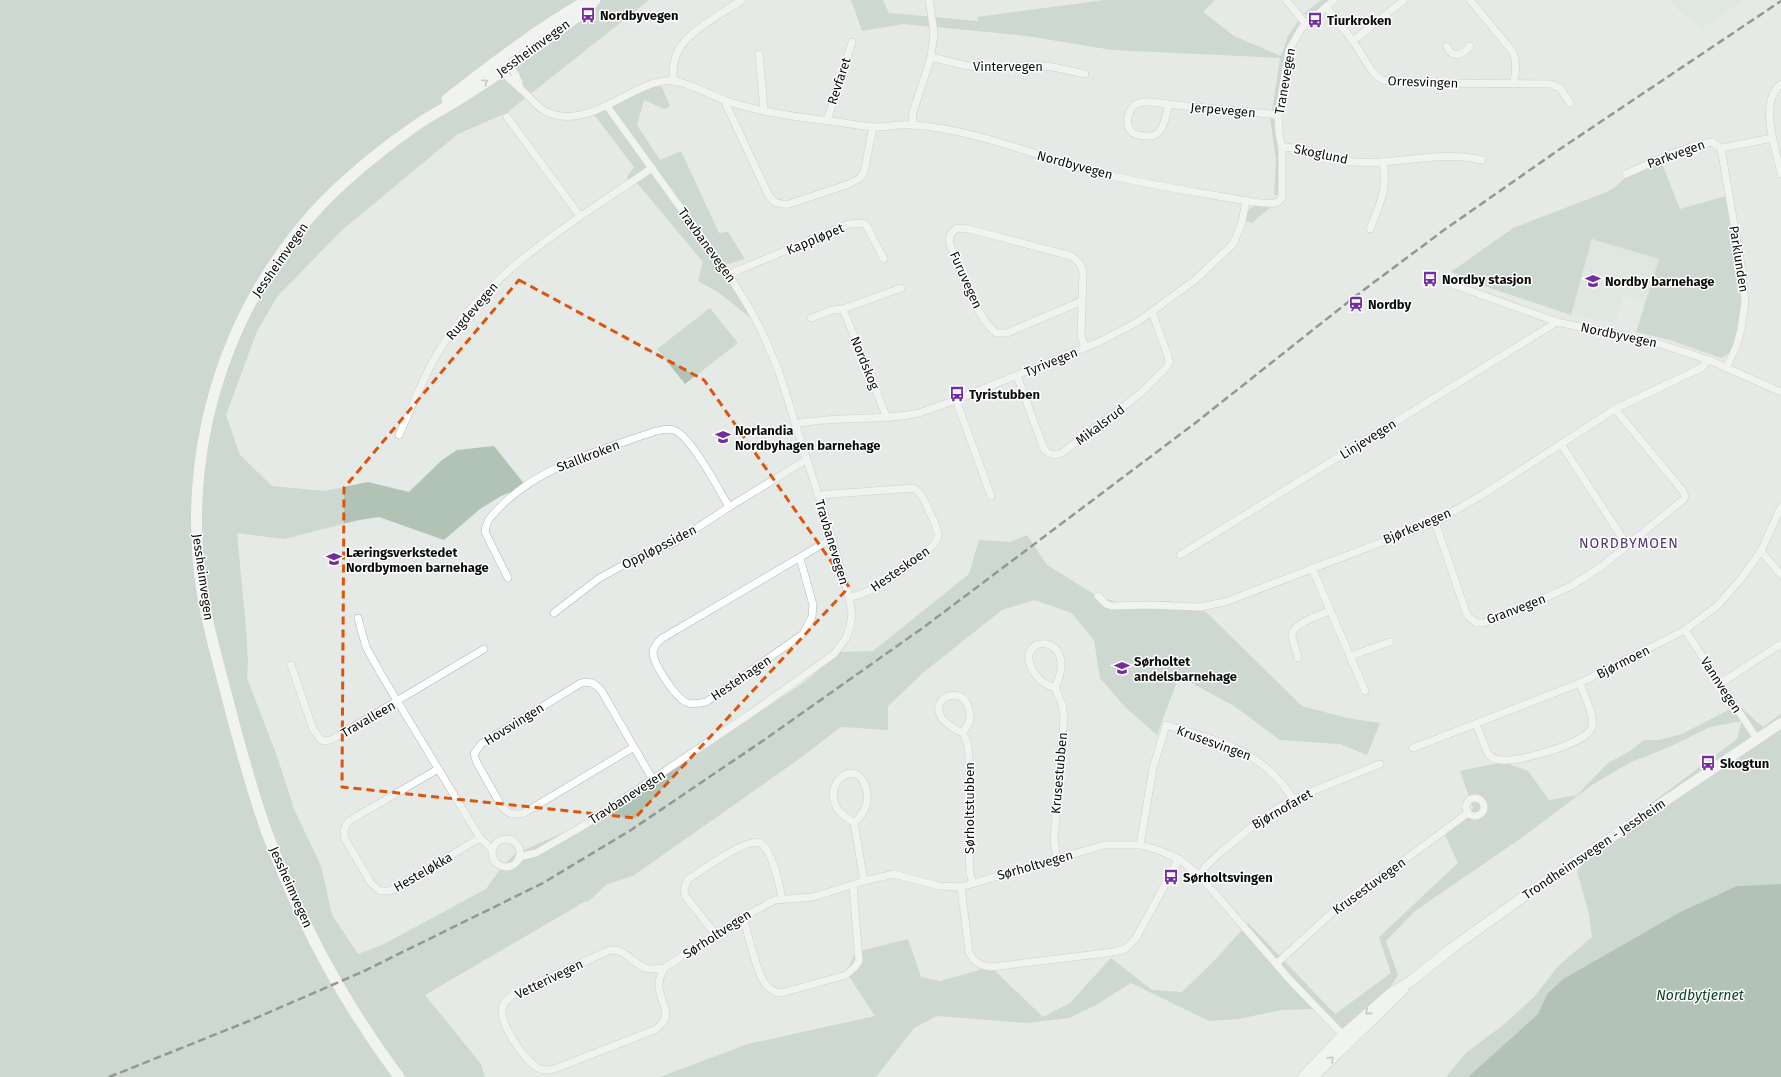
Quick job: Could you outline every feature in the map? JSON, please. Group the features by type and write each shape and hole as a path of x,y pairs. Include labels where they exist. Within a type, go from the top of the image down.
{"main road":[{"name":"Jessheimvegen","path":"504,65 573,8 588,0"},
{"name":"Jessheimvegen","path":"399,1077 357,1015 317,945 282,871 266,829 245,763 207,617 198,559 196,501 202,444 213,396 238,326 260,285 291,239 336,189 369,161 428,118 442,111 504,65 582,13 595,0"},
{"name":"Trondheimsvegen - Jessheim","path":"1303,1077 1346,1038 1396,998 1411,981 1452,948 1524,897 1781,723"},
{"name":"Trondheimsvegen - Jessheim","path":"1314,1077 1346,1038"}],"street":[{"path":"673,81 673,65 677,52 685,42 696,32 742,0"},
{"path":"912,125 913,112 931,57 934,32 929,0"},
{"path":"1286,0 1306,24"},
{"name":"Tranevegen","path":"1279,202 1282,198 1282,148 1279,134 1278,115 1289,50 1294,38 1306,24 1334,0"},
{"path":"1353,41 1404,0"},
{"path":"1470,0 1513,52 1516,61 1513,84"},
{"name":"Orresvingen","path":"1326,7 1353,41 1372,71 1382,80 1402,84 1556,85 1564,92 1570,103"},
{"name":"Revfaret","path":"827,121 852,42"},
{"path":"1446,47 1453,54 1457,55 1462,54 1470,46"},
{"path":"759,54 764,110"},
{"name":"Vintervegen","path":"931,57 963,65 990,69 1032,65 1053,67 1085,74"},
{"name":"Nordbyvegen","path":"504,65 510,81 540,108 560,116 575,116 607,106 646,87 658,83 673,81 706,91 724,100 764,110 873,127 912,125 973,136 1101,173 1161,186 1246,200 1274,203 1279,202"},
{"path":"1781,84 1772,93 1769,103 1773,138 1781,174"},
{"path":"724,100 771,200 781,205 789,204 849,184 860,178 864,172 873,127"},
{"name":"Jerpevegen","path":"1169,104 1162,129 1159,134 1144,136 1131,132 1128,125 1128,113 1134,105 1143,102 1169,104 1278,115"},
{"name":"Travbanevegen","path":"519,857 536,853 583,826 653,780 834,654 846,638 850,627 852,614 818,495 769,348 751,311 729,275 607,106"},
{"path":"507,117 580,216"},
{"name":"Parkvegen","path":"1626,174 1693,146 1712,142 1721,148 1773,138"},
{"name":"Skoglund","path":"1282,148 1298,147 1344,160 1383,162 1448,156 1482,160"},
{"name":"Parklunden","path":"1721,148 1742,271 1745,302 1740,335 1726,368"},
{"path":"1370,229 1385,191 1386,182 1383,162"},
{"name":"Rugdevegen","path":"399,434 434,358 459,323 508,271 542,242 652,168"},
{"name":"Tyrivegen","path":"795,424 845,418 887,418 919,413 1016,376 1119,333 1152,312 1209,268 1233,244 1242,223 1246,200"},
{"name":"Kappløpet","path":"729,275 849,224 862,223 866,225 884,259"},
{"name":"Furuvegen","path":"1082,301 1007,333 996,332 985,322 979,310 951,247 949,239 950,235 958,228 969,229 1071,256 1081,264 1083,272 1081,335 1085,348"},
{"name":"Nordbyvegen","path":"1454,285 1557,322 1660,344 1709,360 1781,392"},
{"path":"811,318 833,310 843,309 901,288"},
{"name":"Nordskog","path":"843,309 887,418"},
{"name":"Mikalsrud","path":"1016,376 1044,449 1051,455 1062,453 1126,406 1166,368 1168,356 1152,312"},
{"name":"Linjevegen","path":"1180,556 1557,322"},
{"name":"Bjørkevegen","path":"1098,596 1106,604 1118,607 1150,605 1209,606 1225,602 1435,522 1482,495 1616,409 1701,368 1709,360"},
{"path":"956,400 990,496"},
{"name":"Granvegen","path":"1435,522 1467,615 1476,623 1482,623 1516,610 1571,586 1602,566 1684,499 1685,496 1682,490 1616,409"},
{"name":"Stallkroken","path":"508,578 485,532 485,524 507,499 540,476 566,463 656,431 673,429 679,432 691,446 709,473 729,507"},
{"path":"1561,444 1627,545"},
{"name":"Oppløpssiden","path":"554,613 598,579 629,562 683,537 806,460"},
{"name":"Hesteskoen","path":"818,495 914,488 924,498 937,530 937,540 922,556 889,580 866,592 848,597"},
{"name":"Bjørmoen","path":"1413,748 1580,683 1685,630 1728,595 1761,551 1781,507"},
{"name":"Hestehagen","path":"800,558 813,605 812,618 803,634 706,702 691,704 680,699 656,663 653,651 656,644 661,639 831,539"},
{"path":"1761,551 1781,575"},
{"path":"1312,568 1365,691"},
{"path":"1298,658 1292,636 1294,629 1300,624 1330,611"},
{"path":"358,618 366,647 397,702 480,838 493,850"},
{"name":"Vannvegen","path":"1685,630 1757,739"},
{"path":"1350,656 1390,642"},
{"path":"1040,643 1048,643 1055,648 1060,657 1062,668 1055,688 1037,678 1031,668 1028,657 1032,648 1040,643"},
{"path":"1721,684 1781,644"},
{"name":"Travalleen","path":"291,665 313,729 321,740 326,741 333,739 397,702 484,649"},
{"name":"Hovsvingen","path":"634,748 524,813 518,814 506,812 502,807 476,762 474,754 481,744 581,684 588,682 595,684 601,690 653,780"},
{"path":"1476,724 1488,754 1500,760 1520,759 1562,746 1584,737 1590,732 1592,727 1593,720 1580,683"},
{"name":"Krusestubben","path":"1055,688 1062,704 1064,718 1054,840 1057,859"},
{"path":"954,695 961,697 966,702 970,718 963,733 946,724 940,718 938,710 940,703 947,697 954,695"},
{"name":"Krusesvingen","path":"1140,845 1153,768 1166,725 1235,748 1255,758 1273,772 1293,800"},
{"name":"Sørholtstubben","path":"963,733 967,742 969,754 969,852 970,874 973,883"},
{"name":"Bjørnofaret","path":"1200,876 1210,862 1249,828 1293,800 1380,764"},
{"name":"Hesteløkka","path":"438,769 349,821 345,825 343,832 345,838 371,882 380,891 390,891 480,838"},
{"path":"854,823 866,808 866,785 861,777 855,773 847,773 839,778 833,791 838,810 854,823 864,881"},
{"name":"Krusestuvegen","path":"1276,964 1324,919 1352,896 1399,864 1468,813"},
{"path":"506,839 513,841 520,851 519,857 513,865 503,866 494,860 493,850 495,844 506,839"},
{"path":"716,935 686,897 685,886 687,880 741,846 754,842 760,843 765,848 780,884 782,899"},
{"name":"Sørholtvegen","path":"664,968 743,917 766,904 782,899 813,897 853,884 894,874 939,886 961,887 1104,846 1140,845 1158,850 1179,859 1200,876 1276,964 1346,1038"},
{"path":"961,887 969,952 975,961 980,965 991,967 1109,953 1124,949 1136,938 1179,859"},
{"path":"743,917 760,973 766,985 772,991 781,993 840,977 852,971 859,961 853,884"},
{"name":"Vetterivegen","path":"616,949 622,951 644,968 664,968 658,983 659,991 666,1009 661,1025 654,1030 557,1068 542,1070 535,1066 520,1049 505,1026 502,1013 503,1006 513,995 606,951 616,949"}],"highlighted area":[{"path":"519,280 704,380 849,587 635,818 342,787 344,488"}],"shaded area":[{"path":"0,0 649,0 509,111 506,117 504,114 458,134 341,231 277,297 257,331 226,415 240,455 272,486 324,491 368,482 409,492 442,460 457,450 494,446 526,486 501,496 480,509 444,540 379,517 359,520 284,539 237,533 246,627 248,662 247,678 278,759 294,809 321,866 332,915 358,954 382,945 486,889 501,868 515,854 574,828 699,747 729,732 806,681 838,652 873,651 969,574 979,540 1010,542 1027,535 1047,565 1097,596 1123,604 1169,601 1206,612 1302,706 1347,718 1380,723 1367,755 1340,744 1280,740 1234,706 1179,676 1157,735 1126,708 1100,678 1094,640 1072,613 1034,600 1002,610 924,672 888,706 888,730 841,727 799,759 633,876 607,884 588,902 586,901 425,995 481,1064 485,1077 0,1077"},
{"path":"851,0 883,0 889,13 978,21 977,17 1105,0 1215,0 1203,12 1234,36 1281,56 1288,36 1299,20 1299,26 1286,49 1276,108 1272,111 1280,58 1112,50 1027,36 904,24 862,31"},
{"path":"1321,0 1329,0 1311,15 1303,14"},
{"path":"1669,0 1743,0 1702,28 1678,10"},
{"path":"641,85 662,87 670,106 664,109 644,100 637,125 660,160 681,151 719,233 728,232 745,259 725,265 758,324 718,292 698,281 703,262 632,177 628,180 627,177 634,167 592,112"},
{"path":"1270,117 1275,121 1280,171 1279,190 1277,196 1274,194 1276,160"},
{"path":"1661,161 1680,209 1726,196 1737,254 1741,301 1740,323 1737,340 1729,353 1721,358 1670,340 1636,332 1659,259 1592,239 1571,315 1490,288 1451,272 1513,228 1607,192 1614,188 1628,175"},
{"path":"1254,206 1272,206 1252,223 1246,221 1246,216"},
{"path":"1593,239 1659,259 1645,303 1623,295 1615,323 1571,315"},
{"path":"710,308 738,343 685,384 657,349"},
{"path":"1738,705 1763,727 1781,714 1781,884 1737,886 1680,912 1563,979 1547,994 1538,1014 1468,1077 1446,1077 1467,1052 1502,1026 1534,997 1558,966 1592,937 1589,914 1577,871 1601,841 1737,739 1742,721 1710,727 1669,747 1629,763 1592,785 1524,836 1415,911 1386,941 1398,975 1379,1004 1343,1031 1314,1009 1281,1010 1238,1019 1209,1021 1131,983 1096,1005 1069,1018 1026,1023 937,1016 914,1028 876,1077 660,1077 748,1044 875,1016 846,972 856,952 908,939 921,977 940,981 991,967 1043,1017 1070,1003 1111,958 1152,990 1182,992 1215,960 1248,923 1335,1014 1391,973 1379,937 1458,863 1445,835 1473,808 1460,771 1503,762 1528,771 1549,800 1577,795 1608,763 1630,751 1644,740 1659,740 1682,734"}],"water":[{"name":"Nordbytjernet","path":"1781,884 1781,1077 1468,1077 1538,1014 1547,994 1563,979 1680,912 1737,886"}],"railway":[{"path":"109,1077 249,1021 362,972 543,883 631,830 764,740 924,627 1194,424 1357,295 1444,230 1560,149 1781,1"}],"place":[{"name":"Nordbyvegen","path":"588,15"},
{"name":"Tiurkroken","path":"1315,20"},
{"name":"Nordby stasjon","path":"1430,279"},
{"name":"Nordby barnehage","path":"1593,281"},
{"name":"Nordby","path":"1356,304"},
{"name":"Tyristubben","path":"957,394"},
{"name":"Norlandia Nordbyhagen barnehage","path":"723,437"},
{"name":"Læringsverkstedet Nordbymoen barnehage","path":"334,559"},
{"name":"Sørholtet andelsbarnehage","path":"1122,668"},
{"name":"Skogtun","path":"1708,763"},
{"name":"Sørholtsvingen","path":"1171,877"}],"district":[{"name":"NORDBYMOEN","path":"1629,543"}]}
